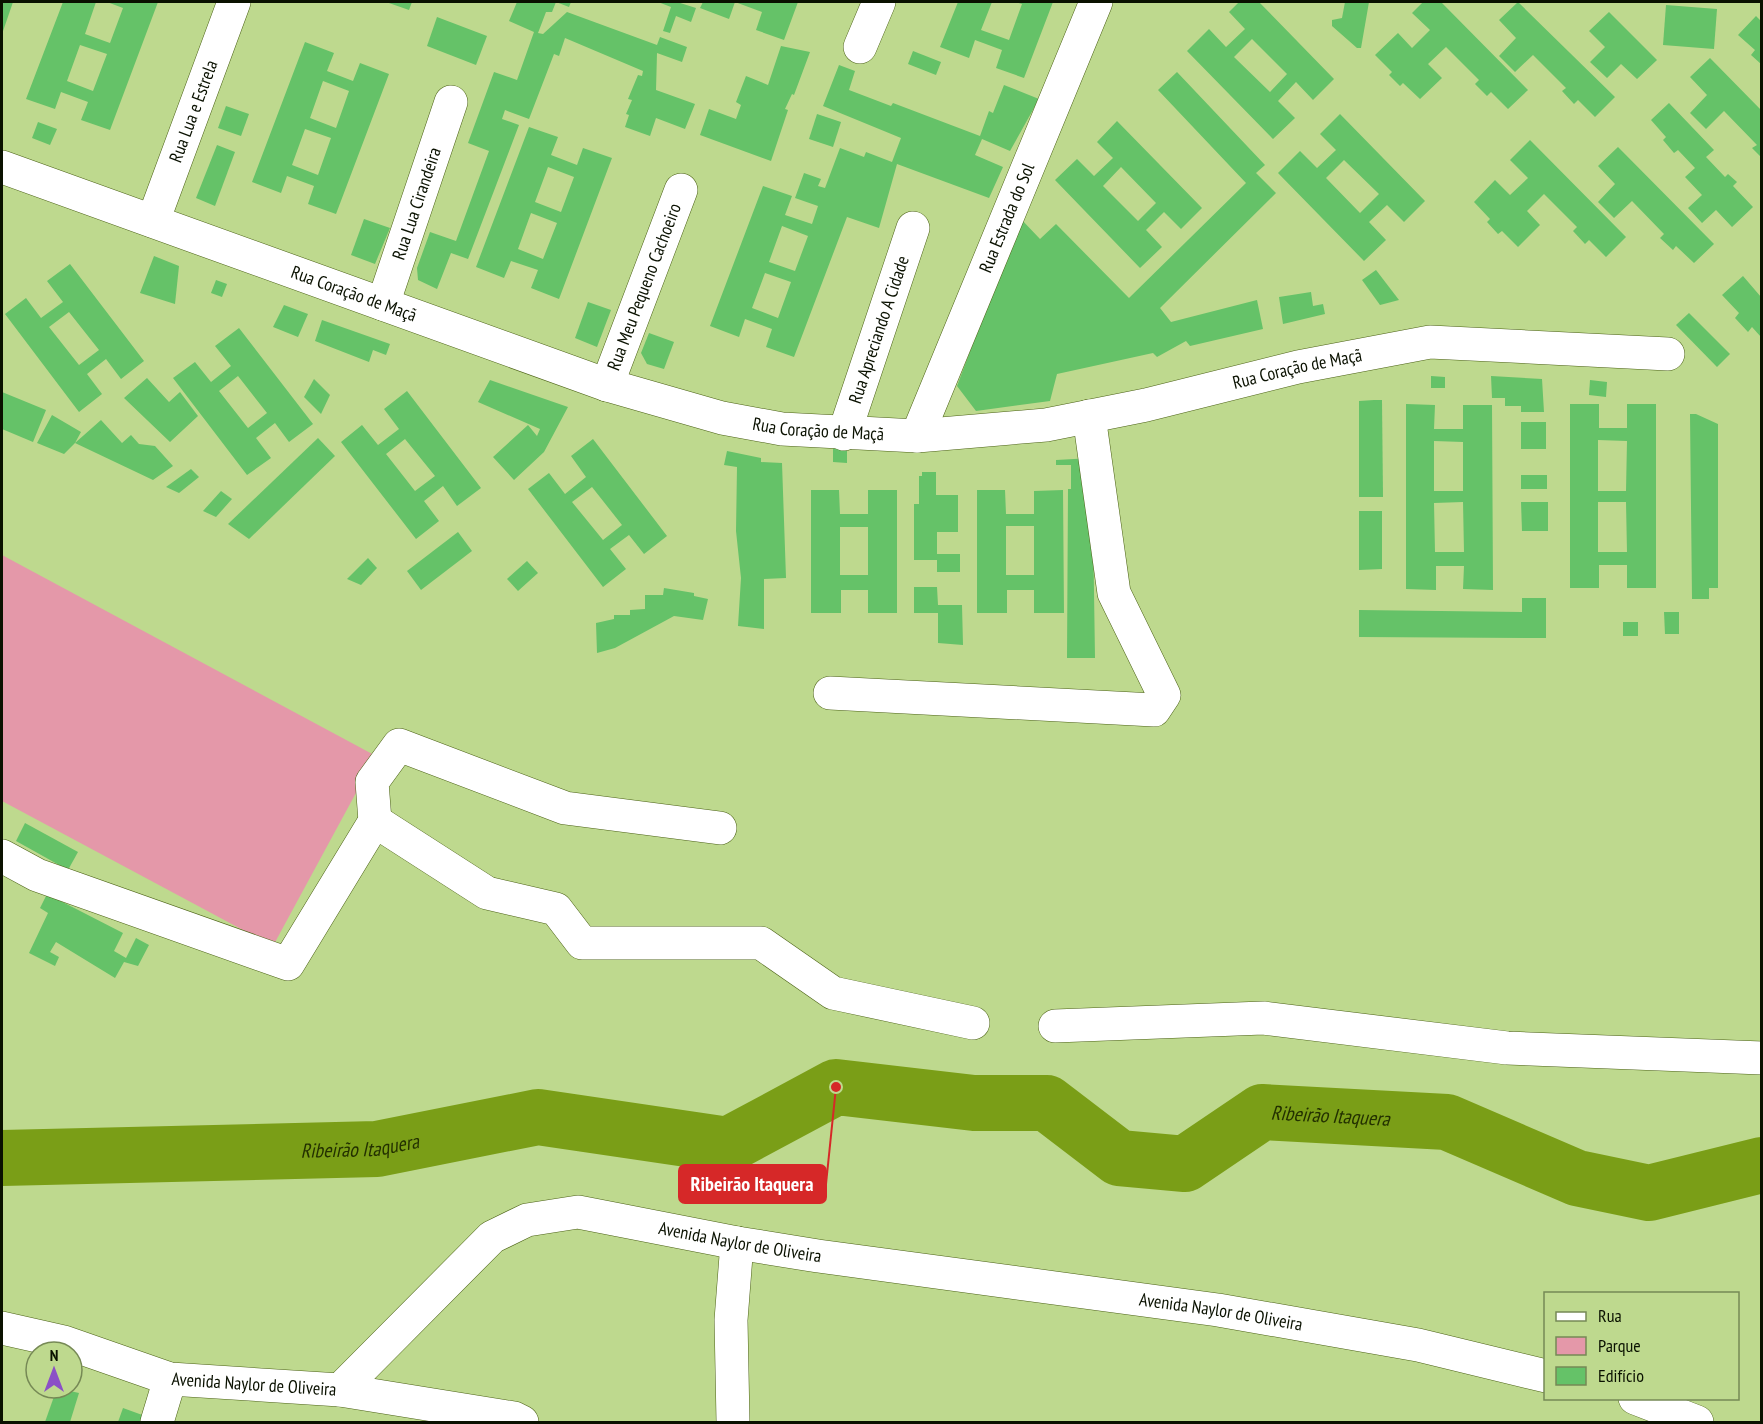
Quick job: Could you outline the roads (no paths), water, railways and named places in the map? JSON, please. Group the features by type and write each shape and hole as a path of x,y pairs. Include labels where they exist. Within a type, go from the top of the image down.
{"street":[{"name":"Rua Lua e Estrela","path":"153,221 234,2"},
{"path":"860,47 879,2"},
{"name":"Rua Estrada do Sol","path":"917,436 1096,2"},
{"name":"Rua Lua Cirandeira","path":"383,304 451,102"},
{"name":"Rua Coração de Maçã","path":"2,167 607,385 722,418 782,429 917,436 1046,425 1309,364 1430,342 1668,354"},
{"name":"Rua Meu Pequeno Cachoeiro","path":"607,385 681,190"},
{"name":"Rua Apreciando A Cidade","path":"844,434 913,228"},
{"path":"830,693 1154,710 1164,695 1114,593 1089,416"},
{"path":"2,856 37,875 288,964 375,821 372,782 399,745 565,808 720,828"},
{"path":"375,821 487,893 556,909 582,943 760,943 833,993 973,1023"},
{"path":"1055,1026 1263,1018 1507,1048 1761,1058"},
{"name":"Avenida Naylor de Oliveira","path":"2,1328 64,1342 170,1378 340,1390 492,1237 527,1220 578,1212 737,1243 1218,1310 1418,1346 1544,1376"},
{"path":"733,1422 731,1320 737,1243"},
{"path":"158,1422 170,1378"},
{"path":"340,1390 514,1418 522,1422"},
{"path":"1640,1400 1696,1422"}],"waterway":[{"name":"Ribeirão Itaquera","path":"2,1158 377,1149 538,1117 728,1145 836,1087 974,1103 1047,1103 1119,1158 1185,1164 1262,1112 1447,1122 1577,1178 1649,1193 1762,1165"}],"place":[{"name":"Ribeirão Itaquera","path":"836,1087"}]}
